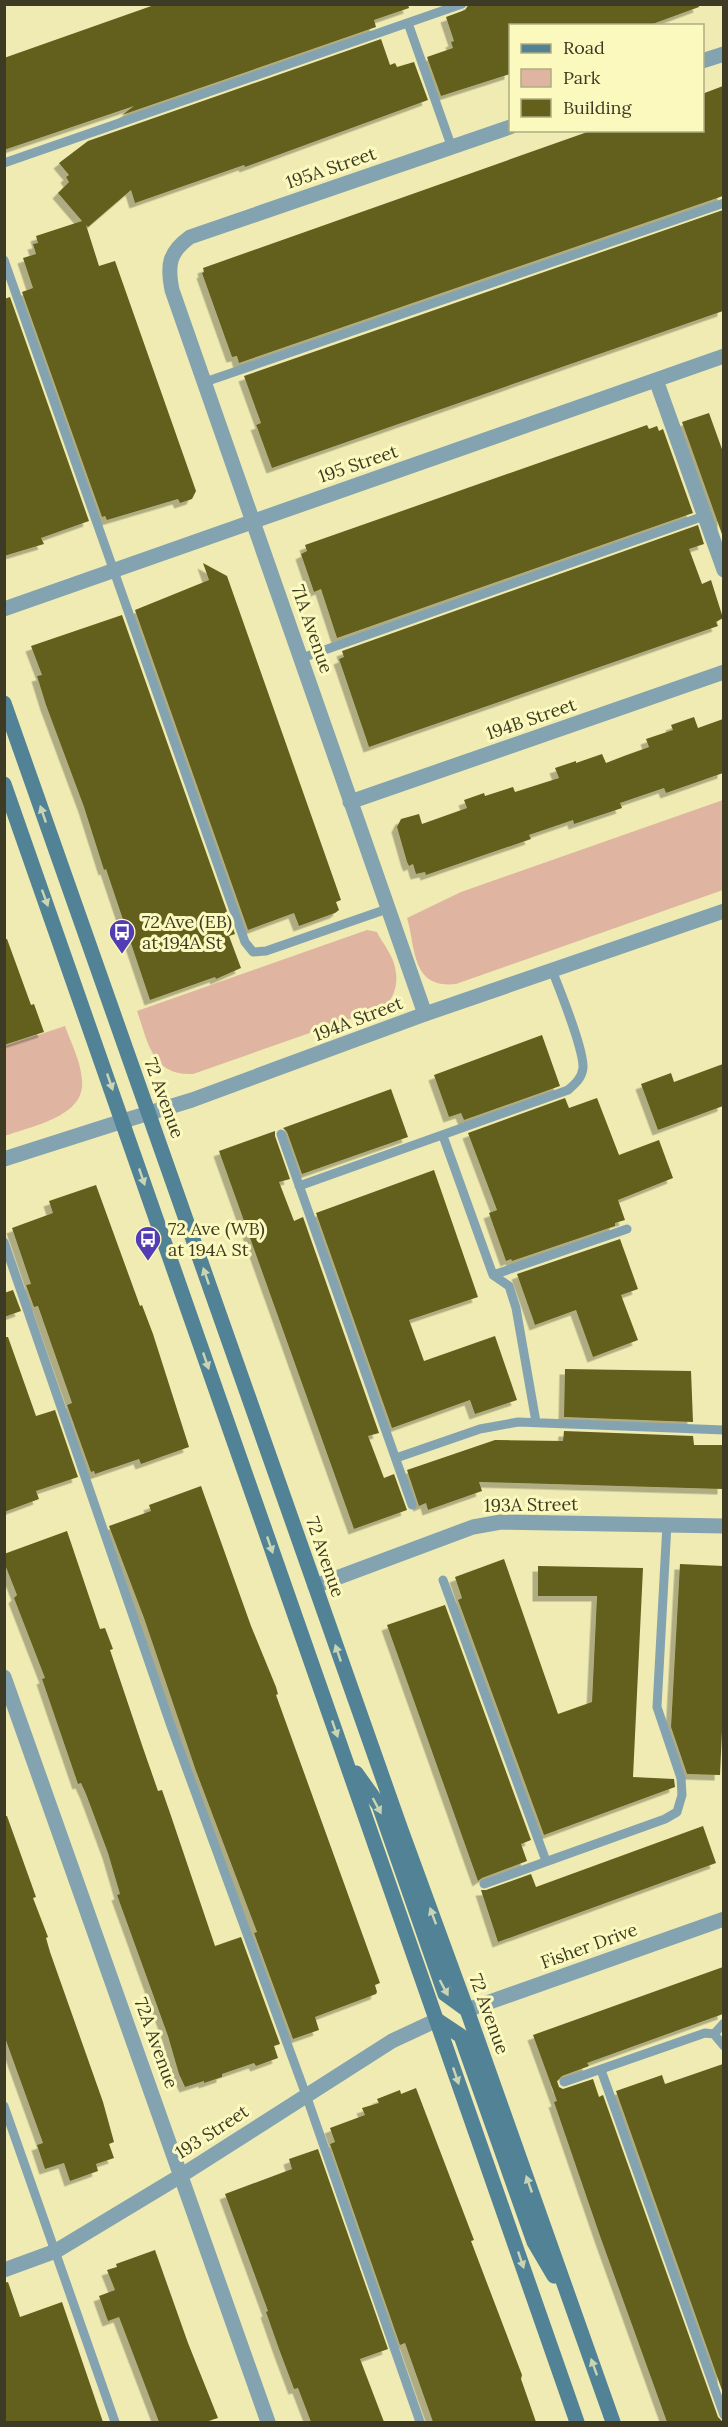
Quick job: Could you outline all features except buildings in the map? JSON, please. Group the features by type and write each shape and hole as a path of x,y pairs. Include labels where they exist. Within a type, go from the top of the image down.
{"main road":[{"name":"72 Avenue","path":"4,703 613,2422"},
{"path":"4,784 577,2422"},
{"path":"345,1757 379,1805 445,1994 467,2010"},
{"path":"437,2020 461,2036 534,2242 572,2307"}],"street":[{"path":"704,60 723,54"},
{"name":"195A Street","path":"171,257 178,246 190,237 509,127"},
{"name":"71A Avenue","path":"171,257 169,277 172,290 425,1014"},
{"name":"195 Street","path":"4,609 723,356"},
{"path":"656,380 723,570"},
{"name":"194B Street","path":"350,802 723,672"},
{"name":"194A Street","path":"4,1159 148,1114 329,1051 425,1014 723,911"},
{"name":"193A Street","path":"315,1586 427,1543 486,1524 723,1526"},
{"name":"72A Avenue","path":"4,1677 268,2422"},
{"name":"Fisher Drive","path":"467,2010 723,1919"},
{"name":"193 Street","path":"4,2270 56,2251 182,2175 392,2041 437,2020"}],"lane":[{"path":"4,163 462,4"},
{"path":"408,23 452,147"},
{"path":"205,382 723,203"},
{"path":"4,260 245,942 253,952 266,951 387,909"},
{"path":"302,658 704,516"},
{"path":"299,1186 568,1090 579,1081 583,1069 581,1053 552,970"},
{"path":"281,1134 412,1505"},
{"path":"442,1136 493,1275 509,1286 516,1308 536,1422"},
{"path":"493,1275 627,1229"},
{"path":"4,1242 171,1726 306,2095 420,2422"},
{"path":"396,1458 501,1424 536,1422 723,1430"},
{"path":"484,1884 665,1820 677,1812 682,1795 681,1778 657,1707 667,1524"},
{"path":"443,1580 546,1861"},
{"path":"714,2034 723,2023"},
{"path":"564,2082 705,2033 714,2034 722,2041 723,2046"},
{"path":"600,2070 723,2415"},
{"path":"4,2106 115,2422"}],"green space":[{"path":"723,800 723,890 456,984 441,984 431,980 423,973 418,964 407,918 461,892"},
{"path":"367,930 377,932 391,956 396,971 396,987 390,1001 384,1007 193,1074 168,1069 154,1055 137,1011"},
{"path":"65,1026 78,1059 82,1080 81,1093 75,1103 55,1118 5,1136 5,1046"}],"place":[{"name":"72 Ave (EB) at 194A St","path":"122,955"},
{"name":"72 Ave (WB) at 194A St","path":"148,1262"}]}
